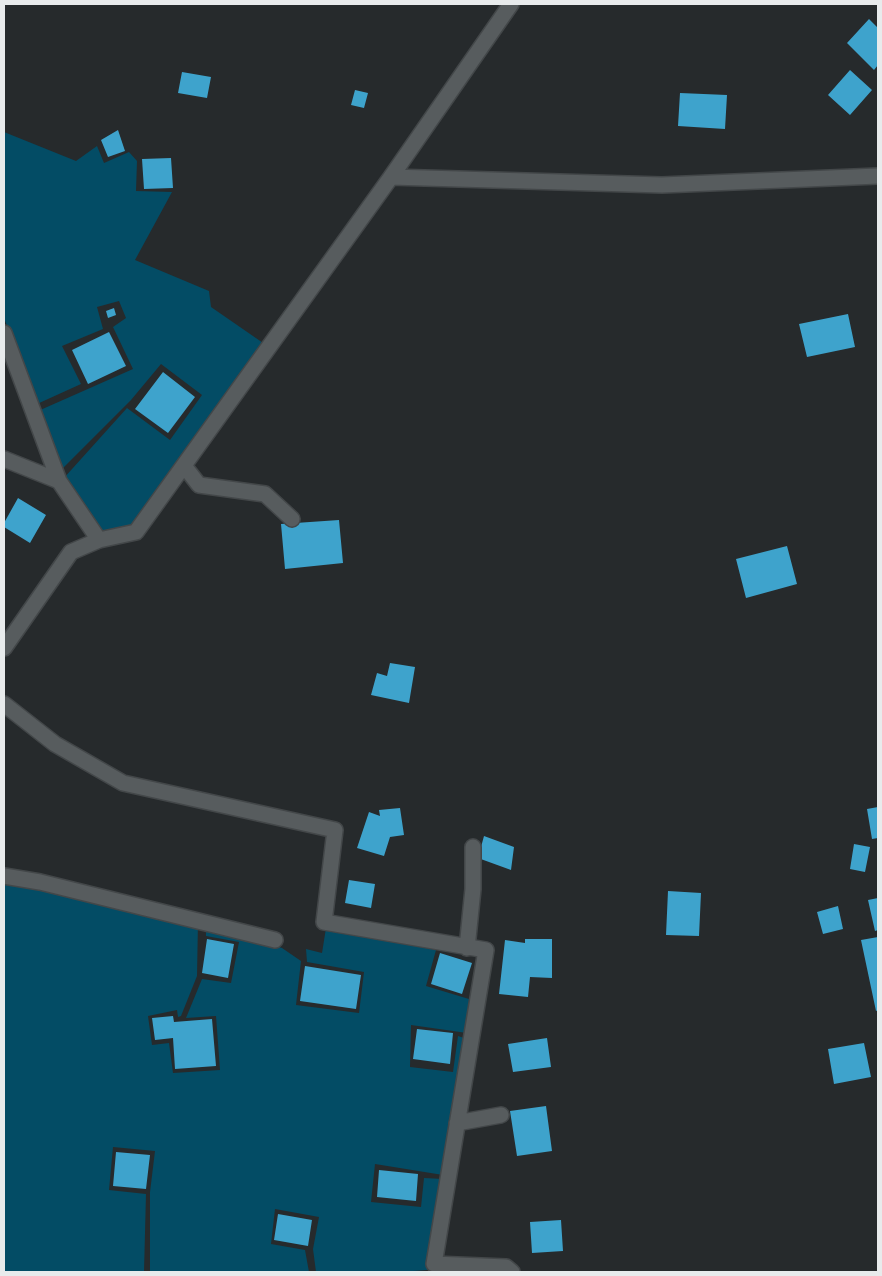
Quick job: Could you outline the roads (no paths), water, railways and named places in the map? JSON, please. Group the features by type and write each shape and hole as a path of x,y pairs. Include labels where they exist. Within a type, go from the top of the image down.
{"street":[{"path":"4,648 71,552 99,540 136,532 185,467 391,177 511,4"},
{"path":"391,177 662,185 878,176"},
{"path":"4,333 59,481 99,540"},
{"path":"4,459 59,481"},
{"path":"185,467 200,485 266,494 292,518"},
{"path":"4,704 55,744 123,783 335,830 324,922 486,950 434,1264 506,1267 512,1272"},
{"path":"467,948 473,889 473,847"},
{"path":"4,876 40,882 275,940"},
{"path":"457,1123 501,1115"}]}
